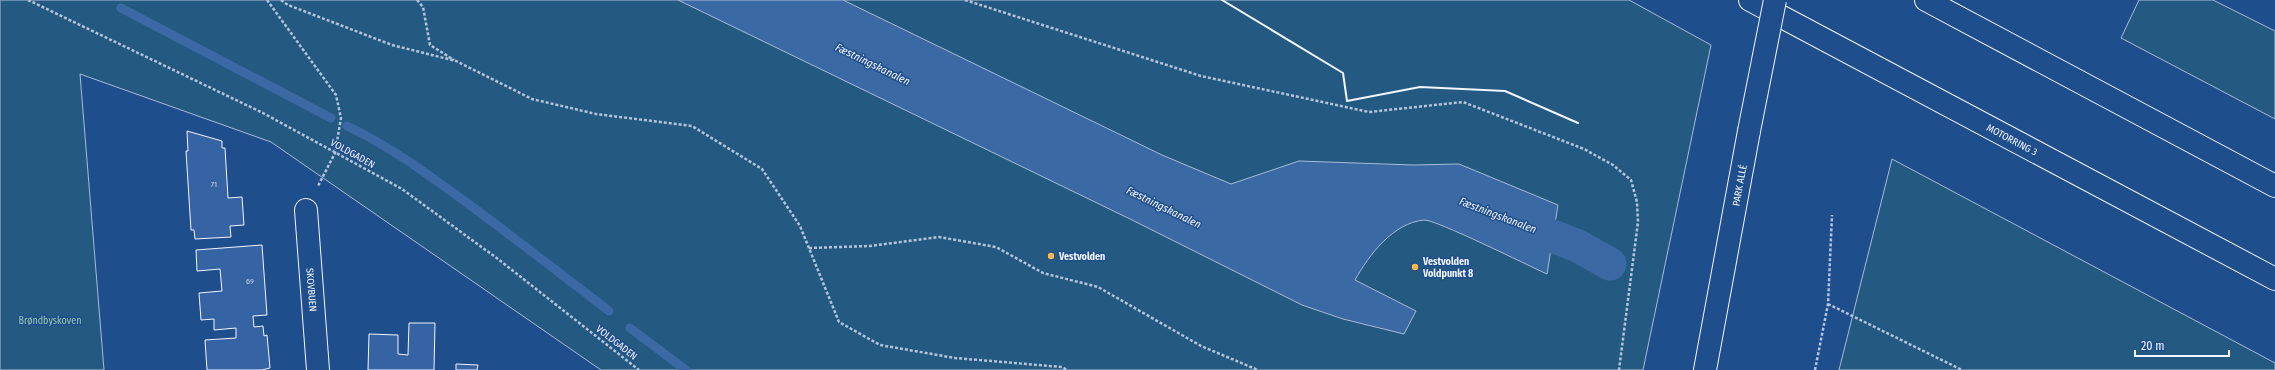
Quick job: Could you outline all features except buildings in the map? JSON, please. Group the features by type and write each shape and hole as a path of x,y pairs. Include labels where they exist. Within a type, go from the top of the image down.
{"main road":[{"name":"MOTORRING 3","path":"1750,0 2275,279"},
{"name":"PARK ALLÉ","path":"1705,370 1775,0"},
{"path":"1926,0 2275,186"},
{"name":"SKOVBUEN","path":"306,210 318,370"}],"path":[{"name":"VOLDGADEN","path":"28,0 263,113 414,198 498,258 638,370"},
{"path":"267,0 336,95 341,118 335,153 306,210"},
{"path":"281,0 288,5 392,45 456,61"},
{"path":"417,0 423,7 430,45 456,61 532,99 596,114 692,126 762,169 800,226 839,322 880,345 955,358 1062,367 1067,370"},
{"path":"965,0 1201,76 1369,112 1464,102 1584,149 1613,165 1631,180 1637,202 1638,222 1619,370"},
{"path":"1815,370 1828,304 1832,215"},
{"path":"809,248 870,246 939,237 996,247 1043,273 1098,286 1201,346 1258,370"},
{"path":"1828,304 1962,370"}],"green space":[{"name":"Vestvolden","path":"0,0 1629,0 1711,45 1643,370 601,370 271,142 80,74 104,370 0,370"},
{"path":"2139,0 2213,0 2275,31 2275,119 2121,38"},
{"path":"1892,159 2275,363 2275,370 1839,370"}],"water":[{"path":"678,0 843,0 1162,155 1231,184 1299,161 1413,165 1459,164 1558,205 1547,274 1445,227 1424,220 1413,222 1402,227 1383,242 1367,260 1355,280 1416,311 1404,334 1343,319 1302,305 1130,219"}],"waterway":[{"path":"121,8 331,118"},
{"path":"347,126 364,134 428,175 474,208 609,311"},
{"name":"Fæstningskanalen","path":"1511,220 1578,246 1610,264"},
{"path":"630,328 686,370"}],"wall":[{"path":"1222,0 1343,73 1347,101 1420,87 1505,91 1578,123"}],"place":[{"name":"Vestvolden","path":"1051,256"},
{"name":"Vestvolden Voldpunkt 8","path":"1415,267"}],"park label":[{"name":"Brøndbyskoven","path":"50,320"}]}
